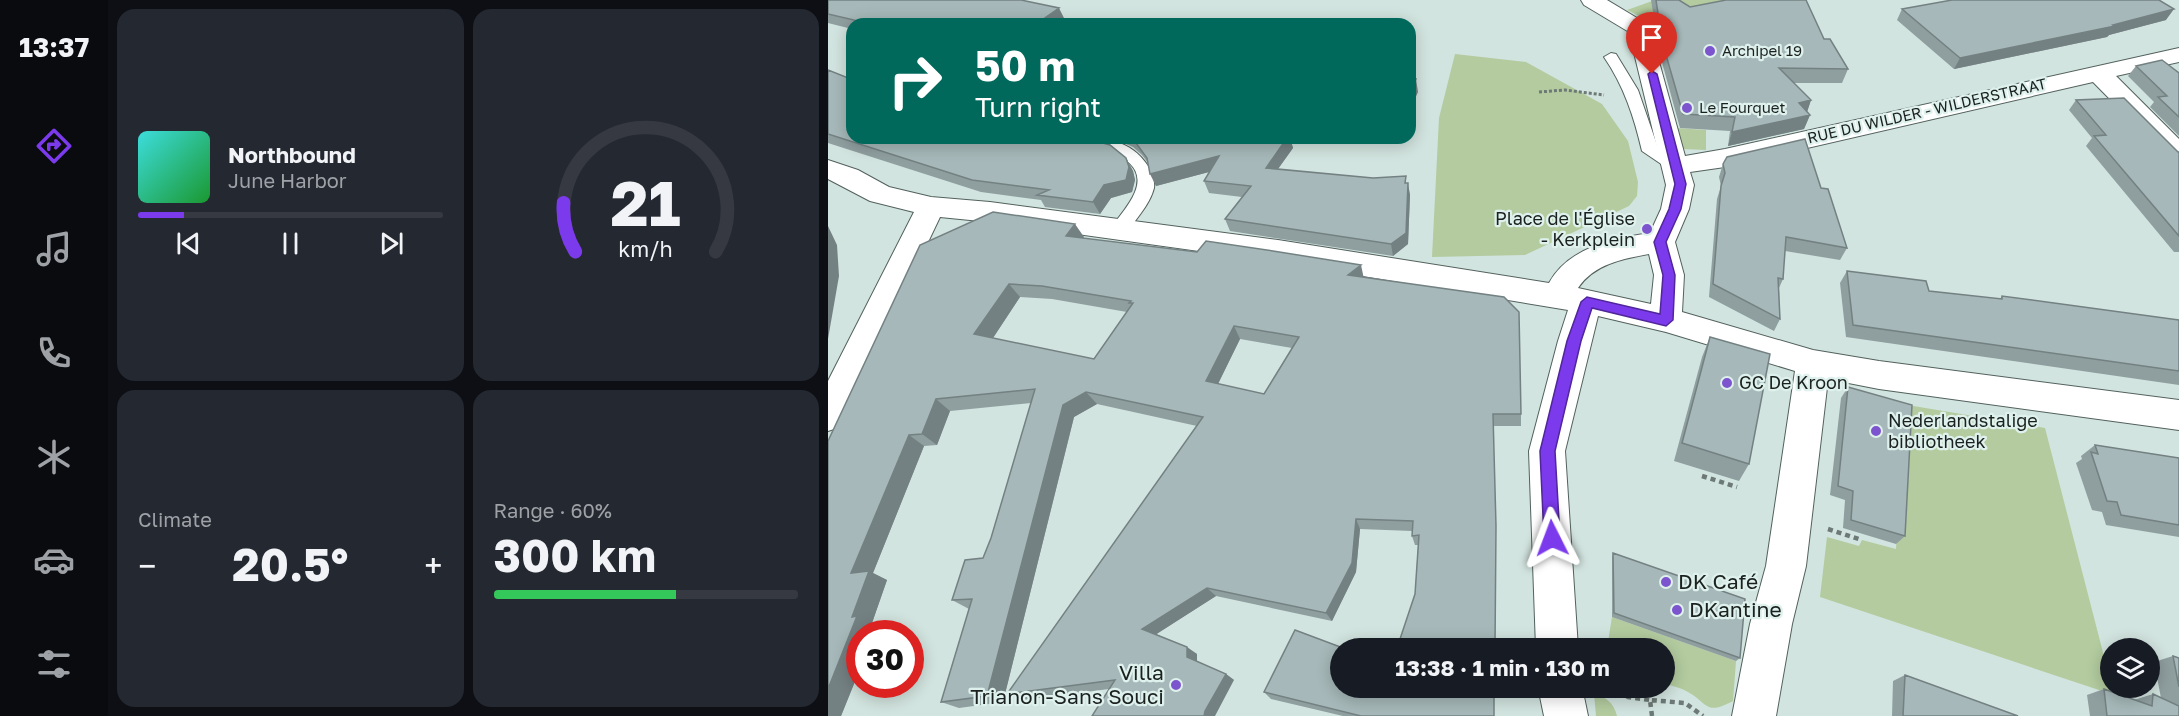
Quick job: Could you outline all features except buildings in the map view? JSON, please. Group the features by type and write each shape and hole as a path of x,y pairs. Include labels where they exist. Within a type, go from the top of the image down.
{"street":[{"path":"1592,0 1639,29 1676,166 1680,184 1675,209 1660,242 1669,275 1666,320"},
{"name":"RUE DU WILDER - WILDERSTRAAT","path":"1676,166 1725,158 2179,55"},
{"path":"2096,73 2110,83 2179,154"},
{"path":"828,169 848,176 880,194"},
{"path":"828,188 855,194 880,194 931,207 990,212 1278,251 1573,299 1666,320 1813,363 1879,375 2179,415"},
{"path":"828,416 931,207"},
{"path":"1556,638 1547,451 1574,341 1573,299 1563,281 1577,267 1616,249 1660,242"},
{"path":"1754,716 1771,624 1786,566 1813,363"},
{"path":"1562,698 1566,716"}],"lane":[{"path":"1611,57 1622,71 1638,107 1650,151 1676,166"},
{"path":"1104,144 1125,149 1145,175 1146,184 1143,193 1118,231"}],"path":[{"path":"1539,92 1565,90 1594,93 1616,97 1638,107"},
{"path":"1702,476 1737,488"},
{"path":"1639,698 1685,703 1703,716"},
{"path":"1650,699 1652,716"}],"green space":[{"path":"1655,0 1743,0 1655,29 1645,19 1627,10"},
{"path":"1455,54 1526,62 1602,104 1628,141 1638,182 1637,196 1629,206 1525,255 1432,257 1439,118"},
{"path":"1676,128 1706,130 1706,150 1682,149"},
{"path":"1854,396 2045,428 2100,641 2100,690 1820,597 1827,537 1859,546 1862,540 1896,549 1903,415"},
{"path":"1612,617 1671,638 1609,638"},
{"path":"1675,639 1736,661 1733,701 1724,705 1712,708 1675,686"},
{"path":"1594,698 1604,698 1609,701 1617,716 1596,716"}],"place":[{"name":"Archipel 19","path":"1710,51"},
{"name":"Le Fourquet","path":"1687,108"},
{"name":"Place de l'Église - Kerkplein","path":"1647,229"},
{"name":"GC De Kroon","path":"1727,383"},
{"name":"Nederlandstalige bibliotheek","path":"1876,431"},
{"name":"DK Café","path":"1666,582"},
{"name":"DKantine","path":"1677,610"},
{"name":"Villa Trianon-Sans Souci","path":"1176,685"}],"route":[{"path":"1552,538 1547,451 1574,341 1587,302 1666,320 1669,304 1669,275 1660,242 1675,209 1680,184 1652,74"}]}
